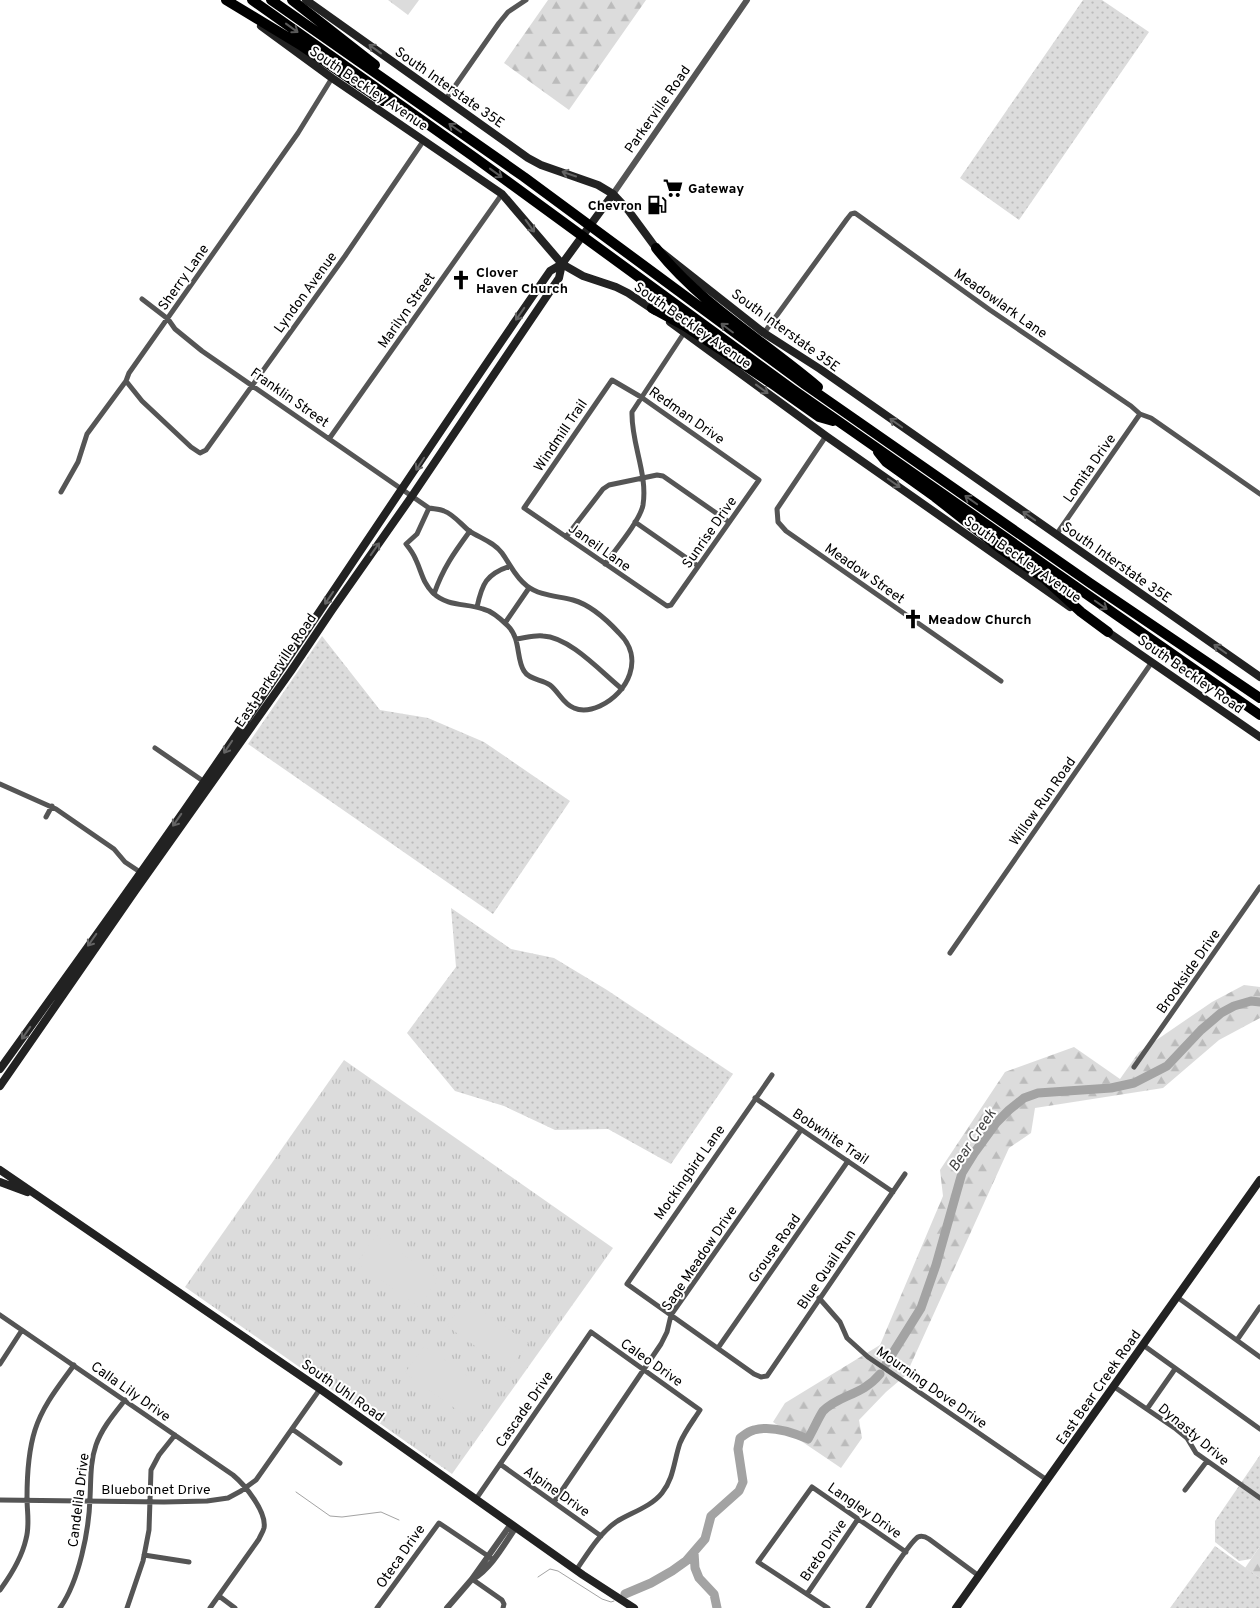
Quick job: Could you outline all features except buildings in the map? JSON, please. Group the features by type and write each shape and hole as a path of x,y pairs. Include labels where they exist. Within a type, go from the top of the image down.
{"highway":[{"path":"226,0 302,46 440,139 474,157"},
{"path":"252,0 474,157 838,422 1260,715"},
{"path":"271,0 420,103 757,351 1260,698"},
{"path":"292,0 379,68 420,103"},
{"path":"656,248 706,298 809,379 852,418"},
{"path":"652,308 685,326 819,417 827,421 838,422"},
{"path":"875,446 886,462 935,497 1001,549 1045,579 1108,632"},
{"path":"1141,617 1172,634 1260,690"}],"main road":[{"name":"South Beckley Avenue","path":"222,0 502,194 562,264 584,276 622,290 652,308 826,436 1108,632"},
{"name":"South Interstate 35E","path":"306,0 534,161 598,185 613,194 628,210 656,248 764,332 1260,677"},
{"name":"Parkerville Road","path":"587,231 613,194"},
{"name":"East Parkerville Road","path":"208,784 270,685 403,490 464,396 550,271 562,264 587,231"},
{"name":"East Parkerville Road","path":"0,1086 143,874 278,690 425,477 559,278 562,264"},
{"path":"537,291 546,297"},
{"path":"464,396 474,403"},
{"path":"425,477 438,449 438,445 434,442"},
{"name":"South Beckley Road","path":"1108,632 1260,737"},
{"path":"270,685 278,690"},
{"name":"East Parkerville Road","path":"0,1069 51,997 111,920"},
{"path":"51,997 58,1002"},
{"name":"South Uhl Road","path":"0,1170 320,1389 576,1570 634,1608"},
{"name":"South Uhl Road","path":"0,1182 36,1195"},
{"name":"East Bear Creek Road","path":"956,1608 1260,1182"}],"street":[{"path":"446,99 499,23 508,12 526,0"},
{"name":"Parkerville Road","path":"613,194 748,0"},
{"name":"Sherry Lane","path":"61,492 78,462 86,434 126,382 129,373 298,133 332,78"},
{"name":"Lyndon Avenue","path":"126,382 142,401 177,435 200,453 206,450 345,256 424,140"},
{"name":"Marilyn Street","path":"329,439 502,194"},
{"name":"Meadowlark Lane","path":"764,332 846,219 855,213 990,310 1260,494"},
{"name":"Franklin Street","path":"142,299 168,319 175,329 202,351 430,508 446,511 470,531 488,540 501,552 519,580 529,588"},
{"path":"605,564 635,522 643,505 642,477 631,419 632,412 684,333"},
{"name":"Redman Drive","path":"612,380 641,397 748,471"},
{"name":"Windmill Trail","path":"526,504 612,380"},
{"name":"Lomita Drive","path":"1056,535 1140,414"},
{"name":"Meadow Street","path":"826,436 777,509 778,522 786,531 1001,682"},
{"name":"Sunrise Drive","path":"667,606 675,601 759,480 748,471"},
{"path":"566,537 603,489 609,485 657,475 663,476 729,522"},
{"name":"Janeil Lane","path":"526,504 524,508 667,606"},
{"path":"430,508 417,534 406,544 416,560 424,583 434,594 445,601 485,609 509,626 516,639 524,671 530,677 551,686 568,705 580,710 586,710 594,708 616,696 631,674 632,663 629,646 622,635 592,609 582,604 543,594 529,588 505,623"},
{"path":"635,522 698,566"},
{"path":"434,594 449,560 470,531"},
{"path":"477,607 481,589 487,579 496,571 510,566"},
{"path":"516,639 544,636 557,640 575,649 622,689"},
{"name":"Willow Run Road","path":"950,953 1152,662"},
{"path":"155,748 208,784"},
{"path":"0,784 52,806 114,850 125,862 143,874"},
{"path":"46,817 52,806"},
{"name":"Brookside Drive","path":"1134,1067 1260,887"},
{"name":"Mockingbird Lane","path":"671,1315 627,1284 772,1074"},
{"name":"Bobwhite Trail","path":"756,1098 893,1192"},
{"name":"Sage Meadow Drive","path":"554,1502 661,1344 667,1332 671,1315 802,1130"},
{"name":"Grouse Road","path":"718,1348 848,1161"},
{"name":"Blue Quail Run","path":"718,1348 754,1374 761,1377 767,1376 905,1174"},
{"path":"1177,1297 1260,1357"},
{"name":"Mourning Dove Drive","path":"819,1298 840,1322 847,1338 868,1357 1047,1480"},
{"path":"1237,1340 1260,1307"},
{"name":"Calla Lily Drive","path":"0,1315 125,1400 246,1487"},
{"path":"671,1315 718,1348"},
{"path":"0,1364 22,1330"},
{"name":"Caleo Drive","path":"591,1332 700,1410 680,1444 670,1479 661,1495 615,1523 601,1536"},
{"name":"Cascade Drive","path":"476,1499 591,1332"},
{"path":"1143,1345 1260,1429"},
{"path":"0,1590 26,1540 29,1525 27,1500 29,1460 35,1431 49,1399 74,1365"},
{"path":"1147,1410 1175,1369"},
{"name":"Dynasty Drive","path":"1113,1386 1186,1438 1196,1453 1260,1498"},
{"name":"Bluebonnet Drive","path":"0,1500 150,1502 206,1501 228,1498 256,1480 320,1389"},
{"name":"Candelila Drive","path":"60,1608 84,1551 90,1500 91,1465 96,1444 109,1420 125,1400"},
{"path":"292,1429 340,1462"},
{"path":"127,1608 144,1556 149,1530 151,1470 159,1455 175,1435"},
{"path":"1186,1490 1207,1461"},
{"name":"Alpine Drive","path":"500,1464 601,1536"},
{"path":"210,1608 264,1529 264,1519 246,1487"},
{"name":"Langley Drive","path":"807,1594 758,1562 812,1487 906,1552"},
{"name":"Breto Drive","path":"807,1594 858,1519"},
{"name":"Oteca Drive","path":"377,1608 439,1523 491,1558"},
{"path":"447,1608 491,1558 514,1526"},
{"path":"576,1570 601,1536"},
{"path":"868,1608 917,1538 925,1536 979,1576"},
{"path":"144,1556 189,1562"},
{"path":"472,1579 502,1600 503,1608"},
{"path":"807,1594 828,1608"},
{"path":"219,1596 235,1608"}],"green space":[{"path":"388,0 419,0 408,15"},
{"path":"548,0 646,0 569,110 504,63"},
{"path":"1083,0 1102,0 1149,32 1019,220 960,178"},
{"path":"322,636 380,710 428,718 484,742 570,801 493,914 248,744"},
{"path":"451,908 511,949 554,958 607,990 733,1074 671,1164 608,1129 555,1130 504,1106 455,1091 407,1033 456,967"},
{"path":"1244,985 1260,987 1260,1018 1219,1040 1163,1088 1035,1108 1031,1133 1009,1148 906,1375 886,1392 859,1420 862,1438 841,1468 773,1422 785,1403 880,1345 943,1196 940,1170 1005,1072 1074,1047 1120,1079 1139,1052 1212,1002"},
{"path":"344,1060 613,1248 452,1474 185,1287"},
{"path":"376,1235 438,1279 419,1307 357,1263"},
{"path":"466,1299 528,1343 509,1370 447,1326"},
{"path":"424,1346 487,1389 467,1417 405,1373"},
{"path":"1260,1455 1260,1546 1251,1559 1239,1561 1215,1542 1215,1521"},
{"path":"1215,1546 1260,1578 1260,1608 1170,1608"},
{"path":"1260,1546 1260,1578 1245,1568"}],"waterway":[{"name":"Bear Creek","path":"886,1364 921,1308 936,1265 962,1173 996,1123 1009,1110 1024,1098 1038,1093 1111,1088 1134,1083 1167,1066 1201,1030 1221,1013 1234,1006 1251,1001 1260,1002"},
{"name":"Bear Creek","path":"625,1594 651,1583 672,1571 686,1561 705,1539 711,1516 739,1491 743,1482 738,1449 740,1438 752,1431 768,1428 789,1432 808,1439 823,1411 837,1401 866,1387 880,1374"},
{"path":"296,1492 330,1516 342,1517 381,1512 399,1520"},
{"name":"Bear Creek","path":"694,1552 695,1568 699,1578 714,1594 717,1608"},
{"path":"538,1577 550,1569 558,1571 602,1599 614,1601"}],"place":[{"name":"Gateway","path":"673,188"},
{"name":"Chevron","path":"657,205"},
{"name":"Clover Haven Church","path":"461,280"},
{"name":"Meadow Church","path":"913,619"}]}
